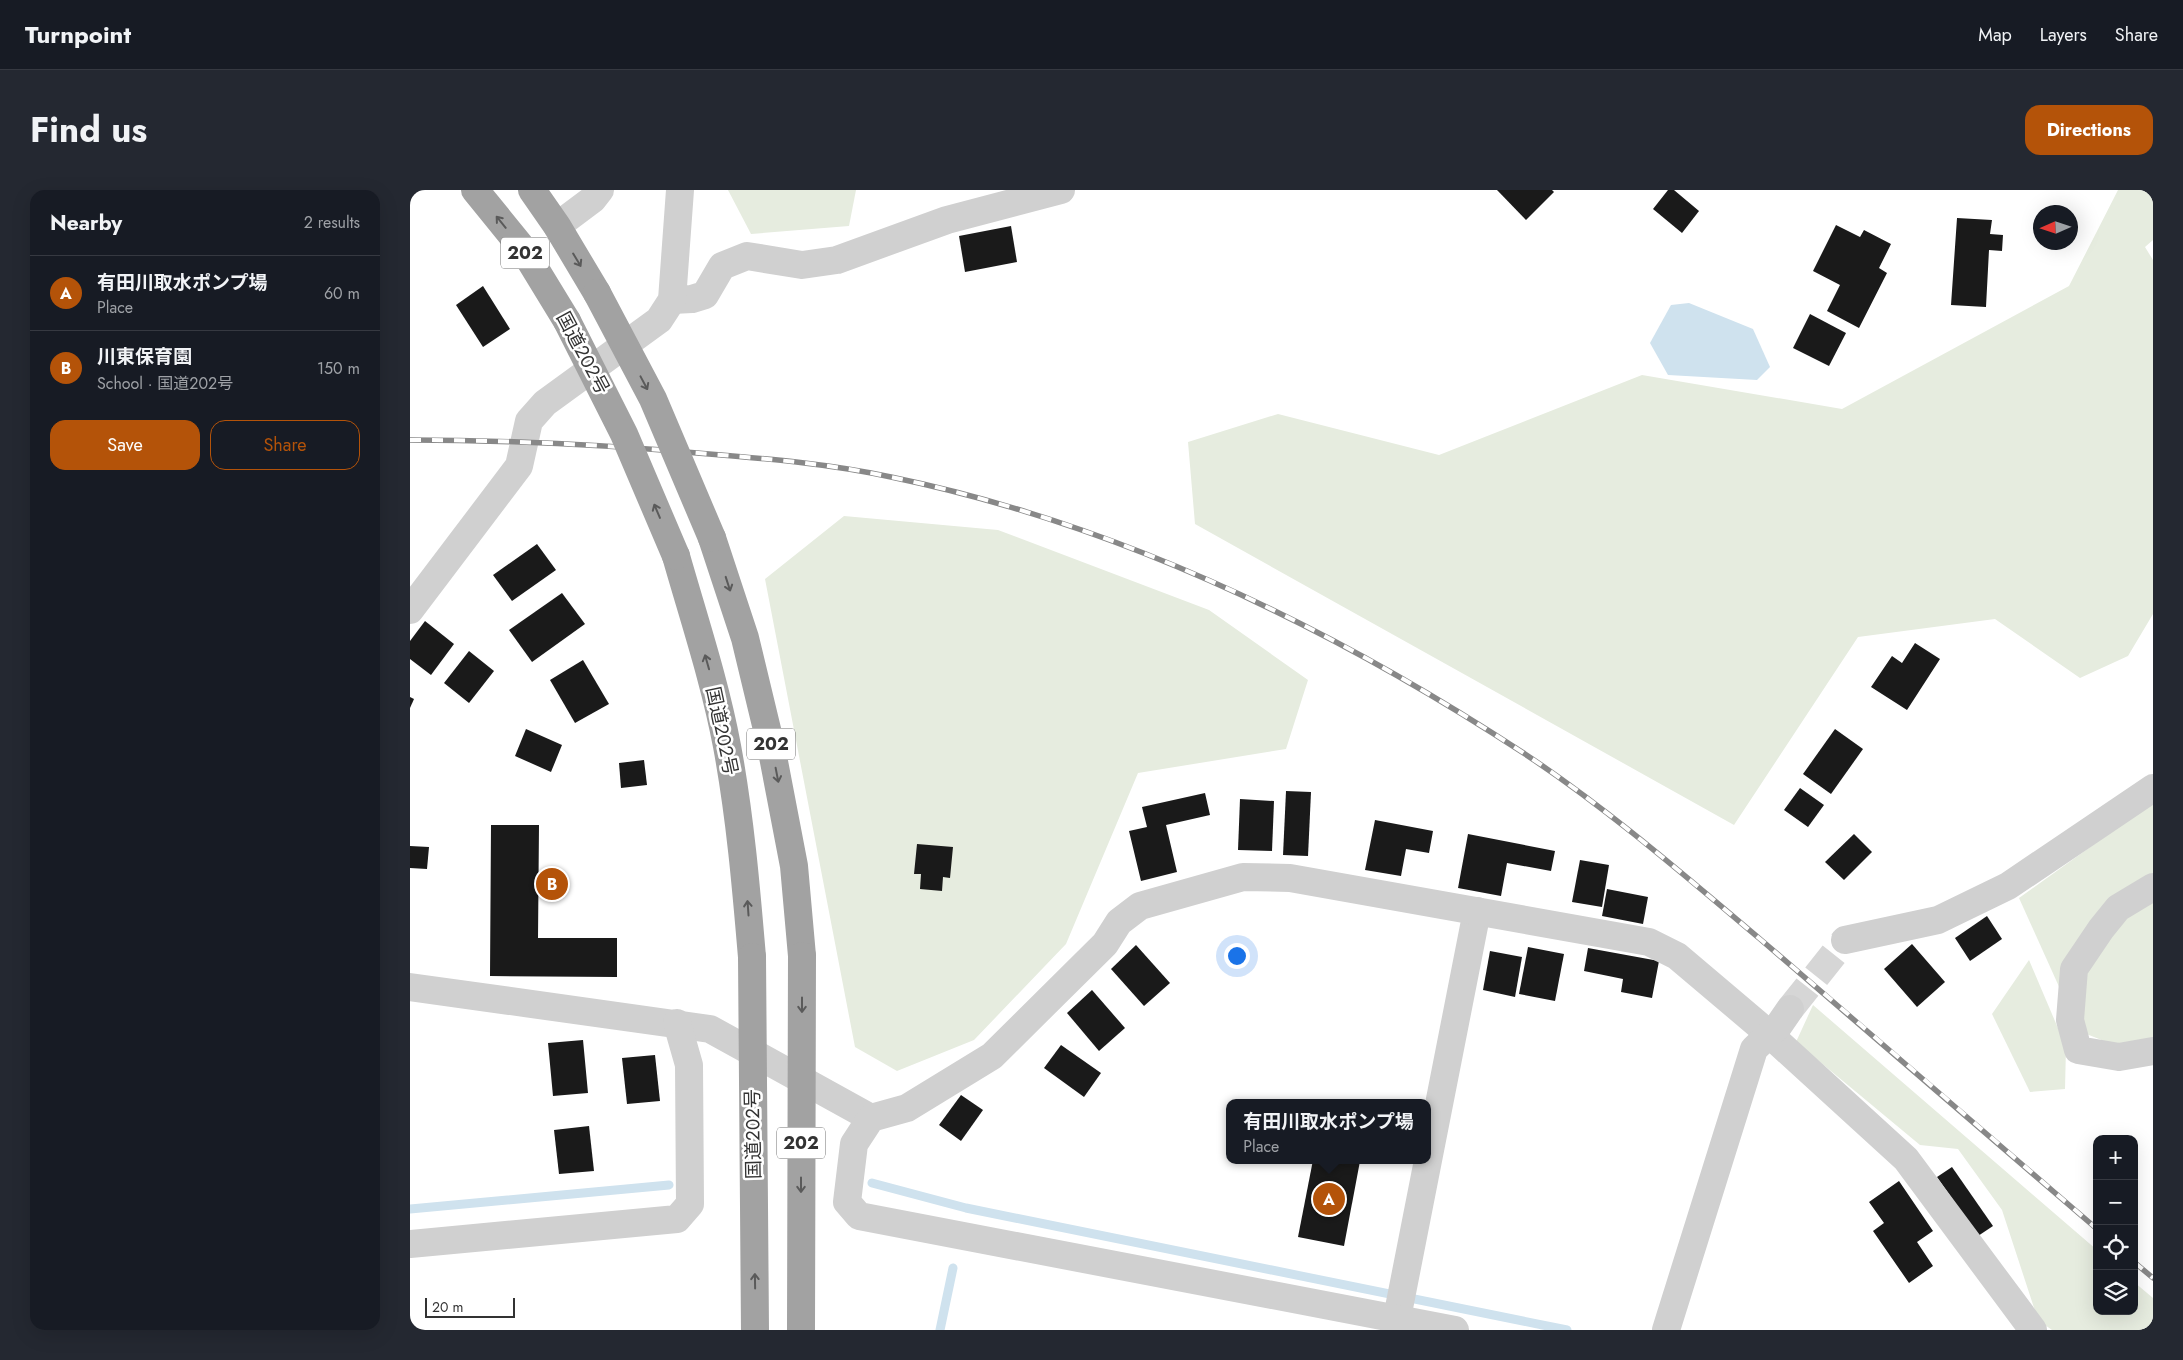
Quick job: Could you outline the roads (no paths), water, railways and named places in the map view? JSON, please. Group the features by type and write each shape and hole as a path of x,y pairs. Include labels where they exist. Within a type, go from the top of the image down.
{"highway":[{"name":"国道202号","path":"475,190 523,249 567,321 624,434 676,556 710,676 727,745 744,856 752,957 755,1330"},
{"name":"202","path":"532,190 557,226 653,400 712,538 745,638 771,746 792,855 802,956 801,1330"}],"street":[{"path":"557,226 592,199 600,190"},
{"path":"410,610 519,466 529,421 545,403 659,320 672,300 680,190"},
{"path":"672,300 692,299 705,295 722,266 747,256 802,265 837,260 947,220 1061,190"},
{"path":"1845,940 1938,920 2008,886 2153,788"},
{"path":"1455,1330 859,1216 847,1202 854,1144 871,1118 907,1108 992,1056 1105,944 1119,922 1140,906 1243,877 1290,878 1649,942 1677,956 1768,1034 1906,1159 2033,1330"},
{"path":"2153,887 2118,908 2074,969 2070,1020 2078,1050 2119,1057 2153,1051"},
{"path":"1431,1146 1478,911"},
{"path":"410,987 710,1029 871,1118"},
{"path":"1666,1330 1754,1049 1779,1024 1790,1008"},
{"path":"410,1244 677,1219 690,1204 689,1065 677,1023"},
{"path":"1397,1318 1427,1164"}],"water":[{"path":"1689,303 1753,329 1770,367 1757,380 1668,375 1650,343 1671,305"}],"waterway":[{"path":"872,1183 966,1208 1567,1330"},
{"path":"410,1209 669,1185"},
{"path":"940,1330 953,1268"}],"tunnel":[{"path":"1790,1009 1845,940"}],"railway":[{"path":"410,440 522,442 634,448 778,460 868,472 976,497 1059,522 1141,552 1221,586 1299,623 1376,664 1525,754 1586,797 1645,843 1760,939 2093,1226"},
{"path":"2138,1265 2153,1278"}],"place":[{"name":"川東保育園","path":"552,884"},
{"name":"有田川取水ポンプ場","path":"1329,1199"}]}
